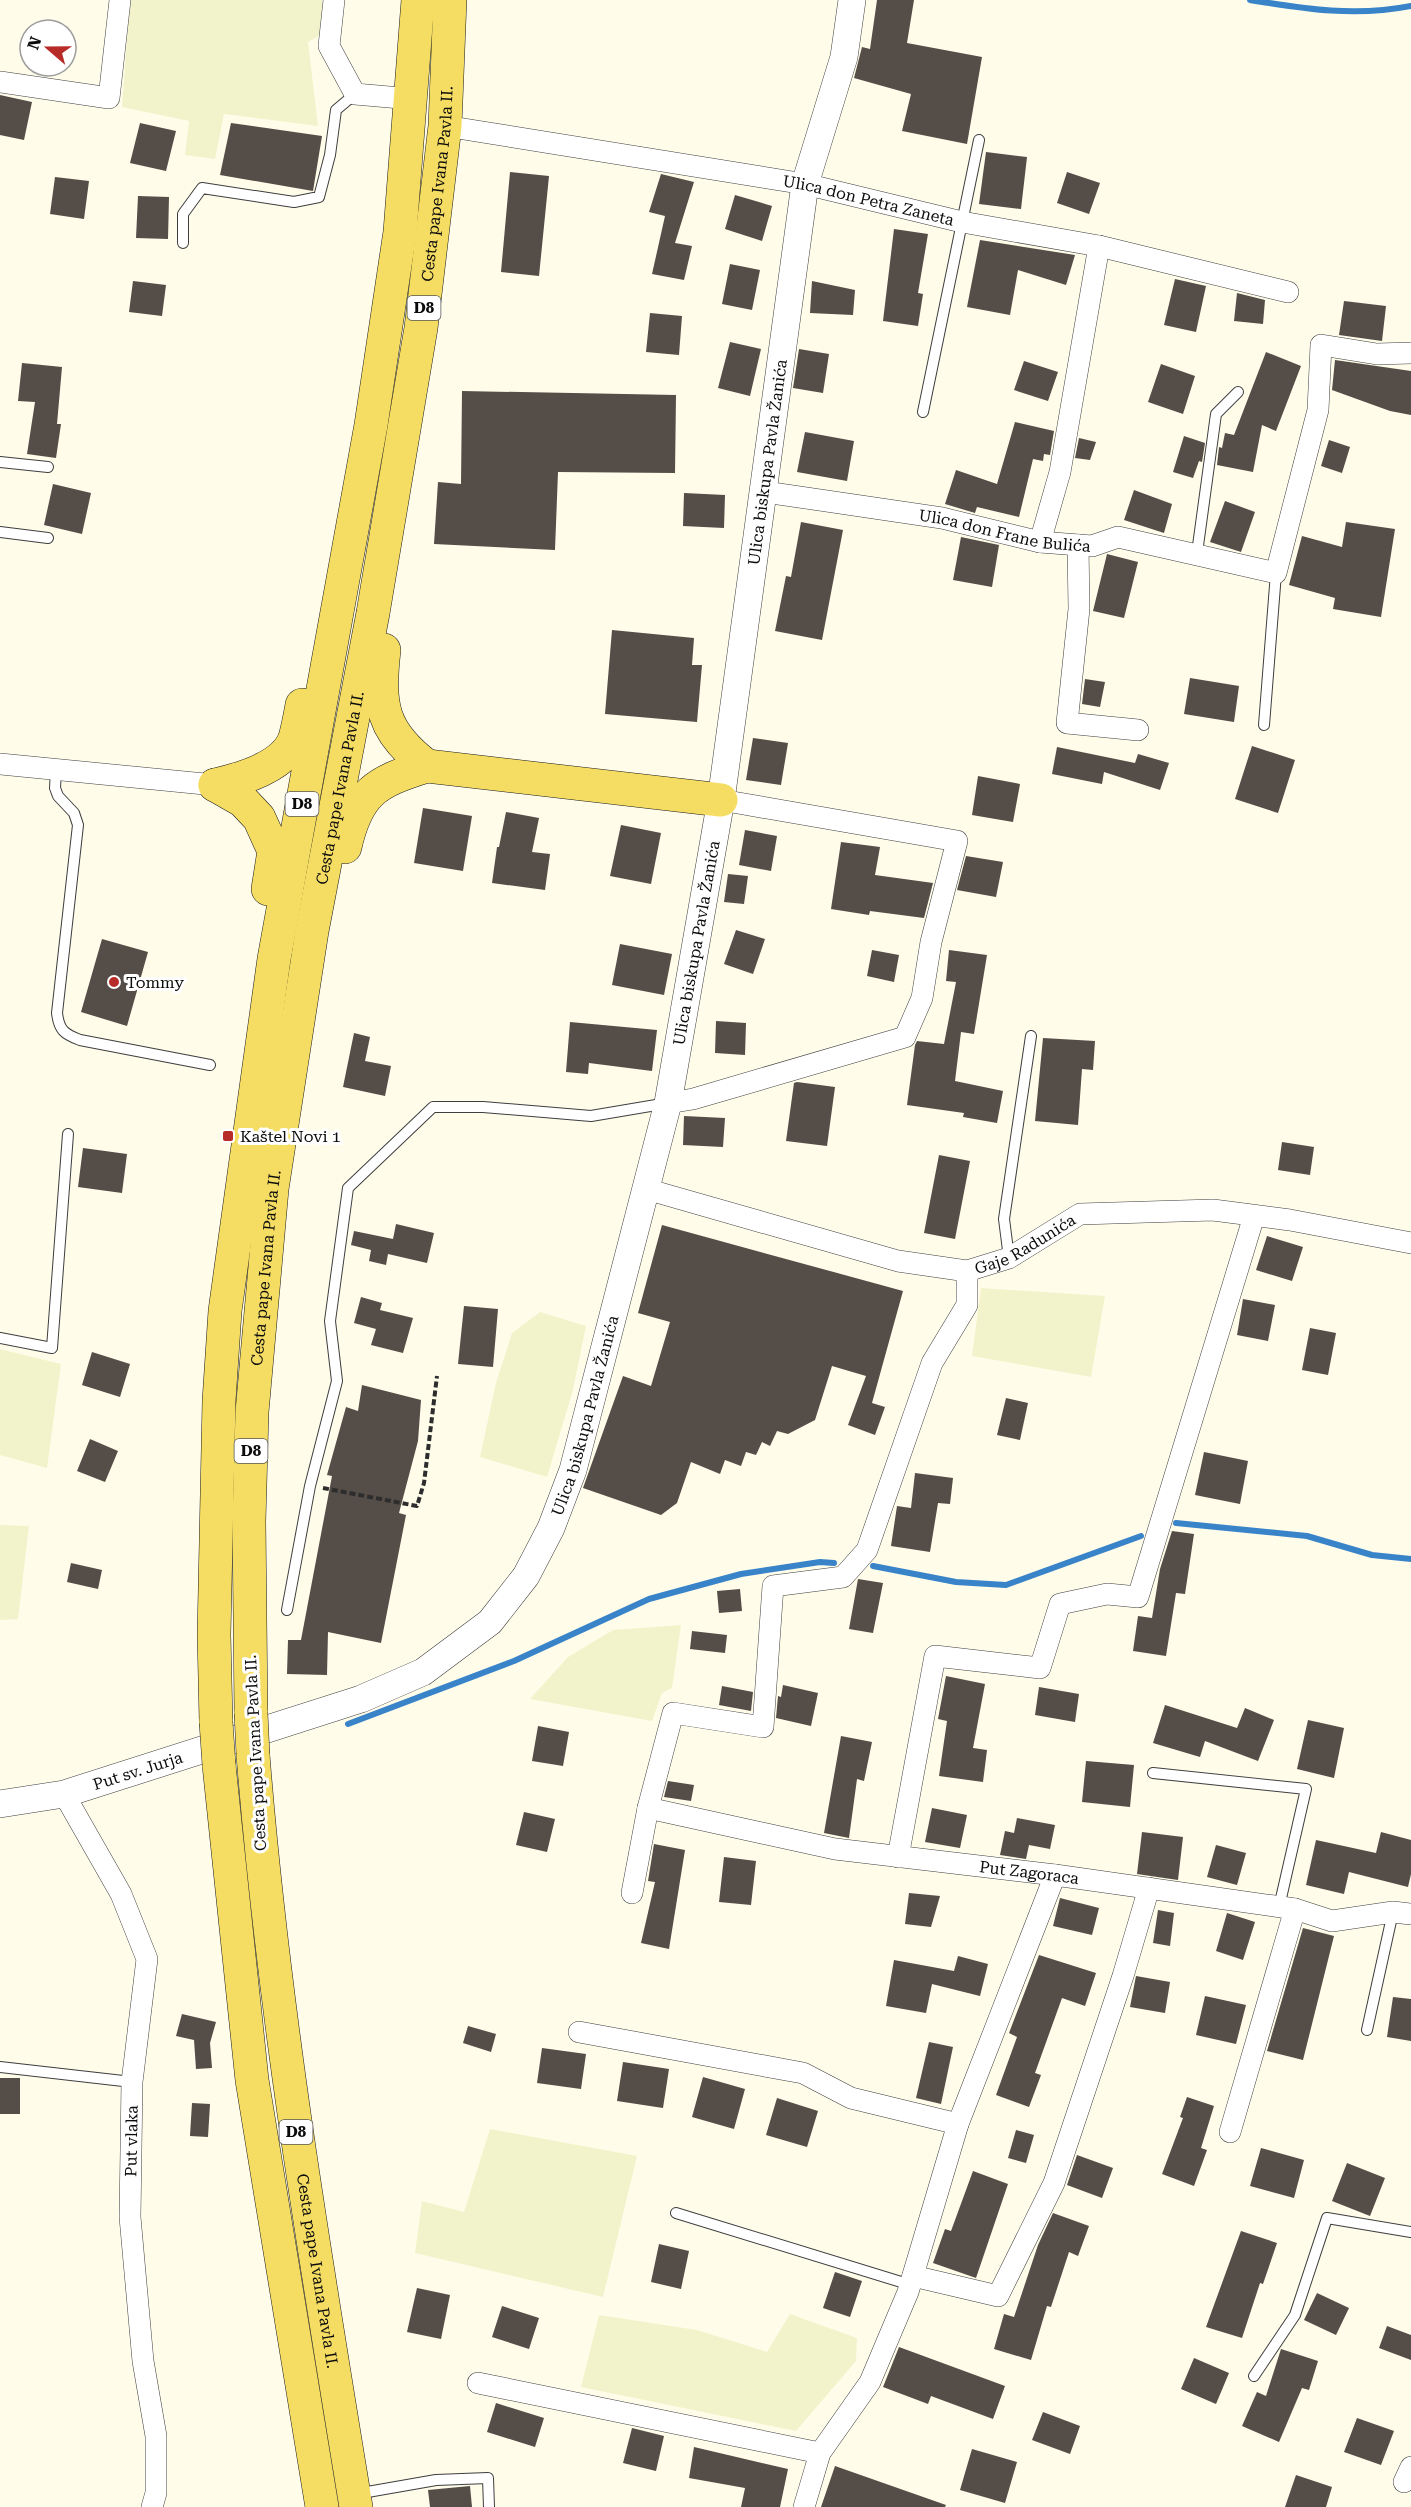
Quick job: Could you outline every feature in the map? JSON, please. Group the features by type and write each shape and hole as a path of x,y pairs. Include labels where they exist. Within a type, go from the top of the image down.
{"main road":[{"name":"Cesta pape Ivana Pavla II.","path":"322,2507 252,2080 219,1765 214,1635 217,1495 225,1311 274,959 371,425 400,232 418,0"},
{"name":"Cesta pape Ivana Pavla II.","path":"355,2501 291,2099 263,1883 253,1755 262,1719 249,1545 252,1412 272,1189 312,931 373,613 421,328 445,126 450,0"},
{"path":"373,613 381,631 384,648 380,685 381,705 387,724 405,749 427,766"},
{"path":"215,785 246,778 273,763 294,740 307,681 331,648"},
{"path":"312,931 331,909 350,827 359,805 371,791 400,774 427,766 721,800"},
{"path":"215,785 243,801 259,818 273,851 262,924 274,959"},
{"path":"304,2507 307,2423"}],"street":[{"path":"0,82 109,98 120,0"},
{"path":"334,0 329,46 355,94 411,99"},
{"name":"Ulica biskupa Pavla Žanića","path":"262,1719 361,1699 423,1672 490,1622 526,1576 551,1528 573,1470 668,1103 721,800 765,492 805,184 844,57 852,0"},
{"name":"Ulica don Petra Zaneta","path":"445,126 805,184 962,222 1099,246 1288,292"},
{"path":"1040,542 1060,472 1099,246"},
{"path":"1276,573 1318,410 1321,345 1377,354 1411,354"},
{"name":"Ulica don Frane Bulića","path":"765,492 942,518 1040,542 1092,546 1118,537 1197,553 1276,573"},
{"path":"1077,545 1079,609 1067,723 1138,730"},
{"path":"0,764 215,785"},
{"path":"668,1103 693,1099 905,1037 922,998 931,942 957,840 721,800"},
{"name":"Gaje Radunića","path":"646,1189 898,1261 967,1271 1009,1258 1080,1214 1213,1210 1254,1215 1411,1243"},
{"path":"898,1857 935,1656 1040,1668 1060,1604 1107,1594 1138,1597 1254,1215"},
{"path":"632,1893 648,1808 673,1713 763,1727 773,1586 843,1577 867,1550 932,1363 967,1305 967,1271"},
{"name":"Put sv. Jurja","path":"0,1804 64,1794 262,1719"},
{"name":"Put vlaka","path":"64,1794 121,1894 147,1959 132,2082 130,2217 143,2361 156,2436 156,2493 152,2507"},
{"name":"Put Zagoraca","path":"648,1808 835,1849 1149,1888 1287,1908 1332,1921 1402,1913"},
{"path":"804,2507 820,2452 870,2382 912,2280 958,2124 1055,1875"},
{"path":"912,2280 998,2296 1054,2183 1123,1976 1149,1888"},
{"path":"1230,2132 1287,1908"},
{"path":"579,2032 803,2073 851,2098 958,2124"},
{"path":"478,2383 820,2452"}],"lane":[{"path":"183,243 183,214 202,188 294,201 319,197 330,155 336,110 355,94"},
{"path":"923,412 979,140"},
{"path":"1197,553 1216,414 1238,392"},
{"path":"0,462 48,467"},
{"path":"0,532 48,538"},
{"path":"1264,725 1276,573"},
{"path":"56,770 55,788 58,796 74,813 78,825 57,1013 58,1024 64,1034 80,1040 210,1065"},
{"path":"1009,1258 1004,1219 1031,1036"},
{"path":"287,1610 310,1486 337,1381 330,1321 348,1188 433,1107 483,1107 591,1116 668,1103"},
{"path":"0,1338 52,1348 68,1134"},
{"path":"1153,1773 1306,1789 1287,1908"},
{"path":"1366,2030 1402,1913"},
{"path":"0,2067 132,2082"},
{"path":"676,2213 912,2280"},
{"path":"1254,2376 1295,2315 1327,2218 1411,2232"},
{"path":"355,2501 436,2480 488,2478 489,2507"}],"path":[{"path":"310,1486 417,1506 424,1483 437,1376"}],"green space":[{"path":"130,0 322,0 324,33 308,42 318,126 224,114 215,159 185,155 189,121 122,107"},
{"path":"981,1288 1105,1296 1091,1377 972,1356"},
{"path":"540,1312 586,1326 573,1390 547,1477 480,1457 496,1383 512,1333"},
{"path":"0,1349 61,1364 47,1468 0,1455"},
{"path":"0,1525 29,1526 18,1619 0,1620"},
{"path":"681,1625 672,1688 662,1693 652,1721 530,1699 568,1657 613,1630"},
{"path":"490,2129 637,2156 603,2297 415,2253 422,2201 464,2212"},
{"path":"790,2314 857,2338 856,2361 796,2431 581,2387 599,2315 697,2330 767,2352"}],"building":[{"path":"877,0 914,0 907,43 982,57 967,144 902,131 911,94 854,78 862,47 870,49"},
{"path":"0,95 32,102 24,140 0,135"},
{"path":"140,123 176,131 166,171 130,163"},
{"path":"231,123 322,136 313,191 220,175"},
{"path":"986,152 1027,157 1021,209 979,204"},
{"path":"510,172 549,176 539,276 501,272"},
{"path":"1067,172 1100,183 1089,214 1057,203"},
{"path":"661,174 694,182 675,243 692,246 684,280 652,274 665,216 649,212"},
{"path":"55,177 89,181 84,219 50,214"},
{"path":"735,195 772,206 762,241 725,229"},
{"path":"138,196 169,197 168,239 136,238"},
{"path":"894,229 928,234 918,293 923,294 918,326 883,321"},
{"path":"980,240 1075,255 1066,285 1018,270 1010,315 967,307"},
{"path":"730,264 760,270 752,310 722,304"},
{"path":"1175,279 1206,286 1196,332 1164,325"},
{"path":"133,281 166,285 162,316 129,312"},
{"path":"812,281 855,290 853,315 810,313"},
{"path":"1237,293 1265,300 1263,324 1234,321"},
{"path":"1344,301 1386,306 1382,341 1339,335"},
{"path":"650,313 682,316 679,355 646,352"},
{"path":"730,342 761,349 750,396 718,388"},
{"path":"799,349 829,354 823,393 793,388"},
{"path":"1266,352 1301,366 1276,431 1262,425 1253,472 1217,465 1219,447 1222,448 1225,433 1234,435"},
{"path":"1335,360 1411,371 1411,415 1390,411 1332,390"},
{"path":"1024,361 1058,372 1048,401 1014,390"},
{"path":"22,363 62,367 57,424 61,424 56,458 27,454 35,402 18,401"},
{"path":"1161,364 1195,376 1183,414 1148,402"},
{"path":"462,391 676,395 675,473 558,472 555,550 434,544 438,482 461,484"},
{"path":"1015,422 1054,431 1050,455 1044,454 1043,461 1033,459 1019,517 977,507 975,513 945,504 956,470 997,484"},
{"path":"805,432 854,441 847,481 797,472"},
{"path":"1184,436 1205,443 1202,462 1199,461 1193,478 1173,472"},
{"path":"1079,438 1096,442 1090,460 1075,458"},
{"path":"1329,440 1350,447 1342,473 1321,466"},
{"path":"53,484 91,493 82,534 44,525"},
{"path":"1134,490 1172,504 1164,533 1124,520"},
{"path":"684,493 725,495 724,528 683,526"},
{"path":"1225,501 1255,512 1241,552 1210,542"},
{"path":"801,522 843,530 822,640 775,631 786,576 791,577"},
{"path":"1346,522 1395,529 1381,617 1333,609 1335,598 1289,585 1302,536 1342,547"},
{"path":"961,537 999,545 992,587 953,580"},
{"path":"1107,554 1138,562 1124,618 1093,611"},
{"path":"612,630 694,638 692,665 702,665 697,722 605,714"},
{"path":"1190,678 1239,686 1234,722 1184,714"},
{"path":"1085,679 1105,682 1100,707 1082,704"},
{"path":"753,738 788,743 781,785 746,780"},
{"path":"1252,746 1295,760 1278,813 1235,799"},
{"path":"1057,747 1135,763 1138,754 1169,763 1160,790 1104,772 1102,784 1052,774"},
{"path":"978,776 1020,784 1013,822 972,815"},
{"path":"423,808 472,816 463,871 414,863"},
{"path":"506,812 539,818 532,852 550,854 545,890 492,883 497,847 499,847"},
{"path":"621,825 661,833 651,884 610,876"},
{"path":"745,830 777,836 771,871 739,865"},
{"path":"841,842 880,847 875,875 933,883 924,918 870,911 869,915 831,909"},
{"path":"966,856 1003,862 996,897 957,890"},
{"path":"728,874 748,876 744,904 724,902"},
{"path":"736,930 765,939 753,974 724,964"},
{"name":"Tommy","path":"102,939 148,952 127,1026 81,1012"},
{"path":"620,944 672,954 664,995 612,985"},
{"path":"872,950 899,955 894,982 867,976"},
{"path":"949,950 987,955 974,1034 961,1032 955,1081 1003,1091 997,1123 963,1117 964,1113 907,1105 917,1041 944,1044 956,982 946,981"},
{"path":"716,1021 746,1023 745,1055 715,1053"},
{"path":"570,1022 657,1030 652,1071 589,1063 588,1074 566,1072"},
{"path":"354,1033 370,1037 365,1061 391,1066 385,1096 343,1087"},
{"path":"1043,1038 1095,1041 1093,1070 1082,1069 1078,1125 1035,1121"},
{"path":"794,1083 835,1087 827,1146 786,1141"},
{"path":"684,1116 725,1118 723,1147 683,1145"},
{"path":"1282,1142 1314,1147 1310,1175 1278,1170"},
{"path":"83,1148 127,1154 122,1193 78,1187"},
{"path":"939,1155 970,1161 955,1239 924,1233"},
{"path":"396,1224 434,1233 427,1263 388,1254 386,1265 369,1261 371,1250 351,1245 354,1231 393,1239"},
{"path":"662,1225 903,1291 872,1403 885,1407 875,1435 848,1425 866,1376 832,1366 815,1420 788,1434 777,1431 770,1446 762,1442 756,1455 746,1452 741,1466 725,1460 720,1474 691,1462 677,1503 661,1515 583,1488 623,1376 651,1386 670,1322 638,1313"},
{"path":"1267,1236 1303,1247 1292,1281 1256,1270"},
{"path":"361,1297 382,1303 380,1310 413,1318 403,1353 371,1345 376,1329 354,1323"},
{"path":"1243,1299 1275,1305 1268,1341 1237,1335"},
{"path":"464,1306 498,1309 493,1367 458,1364"},
{"path":"1310,1328 1336,1333 1328,1375 1302,1370"},
{"path":"92,1352 130,1364 120,1397 82,1385"},
{"path":"362,1385 421,1400 418,1441 399,1513 406,1515 381,1643 328,1632 327,1675 287,1674 288,1640 301,1640 332,1476 327,1475 346,1407 358,1411"},
{"path":"1006,1398 1028,1403 1020,1440 997,1435"},
{"path":"90,1439 118,1451 105,1482 77,1471"},
{"path":"1204,1452 1248,1461 1240,1504 1195,1495"},
{"path":"915,1473 953,1478 950,1504 938,1503 930,1552 891,1546 897,1506 911,1508"},
{"path":"1172,1531 1194,1534 1185,1594 1176,1593 1166,1656 1133,1651 1138,1616 1152,1618 1160,1569"},
{"path":"71,1563 102,1570 98,1589 67,1582"},
{"path":"858,1579 883,1583 873,1633 849,1629"},
{"path":"740,1589 742,1611 719,1613 717,1591"},
{"path":"692,1631 727,1635 725,1653 690,1649"},
{"path":"946,1676 985,1684 973,1748 987,1750 983,1782 939,1776 947,1721 938,1719"},
{"path":"783,1685 818,1693 811,1726 776,1718 778,1696 781,1697"},
{"path":"722,1686 753,1692 751,1711 719,1705"},
{"path":"1039,1687 1079,1694 1075,1722 1035,1715"},
{"path":"1165,1705 1237,1728 1245,1708 1274,1720 1258,1761 1205,1741 1200,1757 1153,1743"},
{"path":"1308,1720 1344,1728 1334,1778 1297,1769"},
{"path":"538,1726 569,1732 563,1766 532,1761"},
{"path":"841,1736 872,1742 864,1781 857,1779 849,1838 824,1833"},
{"path":"1086,1761 1134,1765 1130,1807 1082,1802"},
{"path":"668,1781 694,1785 691,1801 664,1797"},
{"path":"932,1808 967,1815 960,1848 925,1842"},
{"path":"524,1812 555,1819 547,1852 516,1845"},
{"path":"1017,1818 1055,1825 1050,1849 1029,1845 1026,1859 1000,1855 1005,1831 1014,1833"},
{"path":"1142,1832 1183,1837 1178,1880 1137,1874"},
{"path":"1381,1832 1411,1840 1411,1874 1408,1887 1349,1872 1344,1894 1306,1885 1316,1840 1376,1853"},
{"path":"654,1844 685,1850 669,1949 641,1943 655,1882 648,1881"},
{"path":"1216,1845 1246,1853 1237,1885 1207,1877"},
{"path":"724,1857 756,1861 751,1905 719,1902"},
{"path":"909,1893 940,1896 931,1927 905,1924"},
{"path":"1060,1898 1099,1908 1092,1935 1053,1926"},
{"path":"1158,1910 1174,1913 1170,1946 1153,1943"},
{"path":"1227,1913 1255,1922 1243,1960 1216,1951"},
{"path":"1303,1928 1334,1936 1303,2060 1267,2051"},
{"path":"1039,1955 1096,1973 1085,2006 1062,1998 1035,2073 1041,2075 1029,2107 996,2095 1017,2037 1009,2033"},
{"path":"958,1956 988,1964 980,1996 932,1984 926,2013 886,2006 894,1960 954,1971"},
{"path":"1136,1976 1170,1982 1165,2013 1130,2007"},
{"path":"1205,1996 1246,2005 1236,2044 1196,2035"},
{"path":"1393,1997 1411,1999 1411,2041 1387,2037"},
{"path":"182,2014 216,2022 210,2043 212,2068 196,2069 194,2040 176,2036"},
{"path":"468,2026 496,2034 491,2052 463,2043"},
{"path":"929,2042 953,2047 941,2104 916,2098"},
{"path":"542,2048 586,2054 581,2089 537,2083"},
{"path":"623,2062 669,2069 663,2108 617,2101"},
{"path":"703,2077 745,2089 734,2129 692,2117"},
{"path":"0,2078 20,2078 20,2114 0,2114"},
{"path":"1187,2097 1214,2106 1201,2148 1207,2150 1194,2186 1162,2174 1183,2118 1180,2117"},
{"path":"777,2098 818,2111 807,2147 766,2135"},
{"path":"192,2103 210,2104 208,2137 190,2136"},
{"path":"1016,2130 1034,2135 1026,2163 1008,2158"},
{"path":"1261,2148 1304,2160 1294,2198 1250,2186"},
{"path":"1077,2155 1113,2168 1102,2198 1067,2185"},
{"path":"1347,2163 1385,2178 1370,2216 1332,2201"},
{"path":"973,2171 1008,2184 976,2278 933,2263 945,2229 951,2231"},
{"path":"1053,2213 1089,2226 1078,2256 1069,2252 1051,2307 1047,2306 1031,2360 994,2349 1004,2314 1014,2317 1038,2245"},
{"path":"1241,2231 1277,2243 1263,2284 1260,2283 1242,2338 1206,2327"},
{"path":"659,2244 689,2251 681,2289 651,2282"},
{"path":"835,2272 862,2281 850,2317 823,2308"},
{"path":"417,2288 450,2295 441,2339 407,2332"},
{"path":"1317,2293 1349,2308 1336,2335 1304,2320"},
{"path":"502,2306 539,2318 529,2349 492,2337"},
{"path":"1387,2326 1411,2335 1411,2360 1379,2348"},
{"path":"899,2347 1005,2386 993,2419 931,2396 928,2404 883,2387"},
{"path":"1281,2349 1318,2361 1309,2390 1302,2388 1279,2442 1242,2426 1257,2392 1266,2396"},
{"path":"1194,2358 1229,2373 1216,2404 1181,2389"},
{"path":"496,2403 544,2418 535,2447 487,2432"},
{"path":"1043,2412 1080,2426 1070,2454 1032,2440"},
{"path":"1357,2418 1394,2431 1381,2465 1344,2452"},
{"path":"632,2428 664,2436 656,2471 623,2463"},
{"path":"694,2447 788,2469 780,2507 741,2507 745,2488 689,2478"},
{"path":"972,2449 1017,2462 1005,2503 960,2490"},
{"path":"835,2466 946,2505 945,2507 821,2507"},
{"path":"1296,2475 1332,2487 1326,2507 1285,2507"},
{"path":"470,2486 472,2507 430,2507 428,2490"}],"waterway":[{"path":"1250,0 1311,9 1350,11 1411,6"},
{"path":"1176,1523 1307,1536 1372,1555 1411,1559"},
{"path":"873,1566 956,1582 1006,1585 1141,1536"},
{"path":"348,1724 514,1661 649,1599 741,1574 820,1562 834,1563"}],"place":[{"name":"Tommy","path":"114,982"},
{"name":"Kaštel Novi 1","path":"228,1136"}]}
